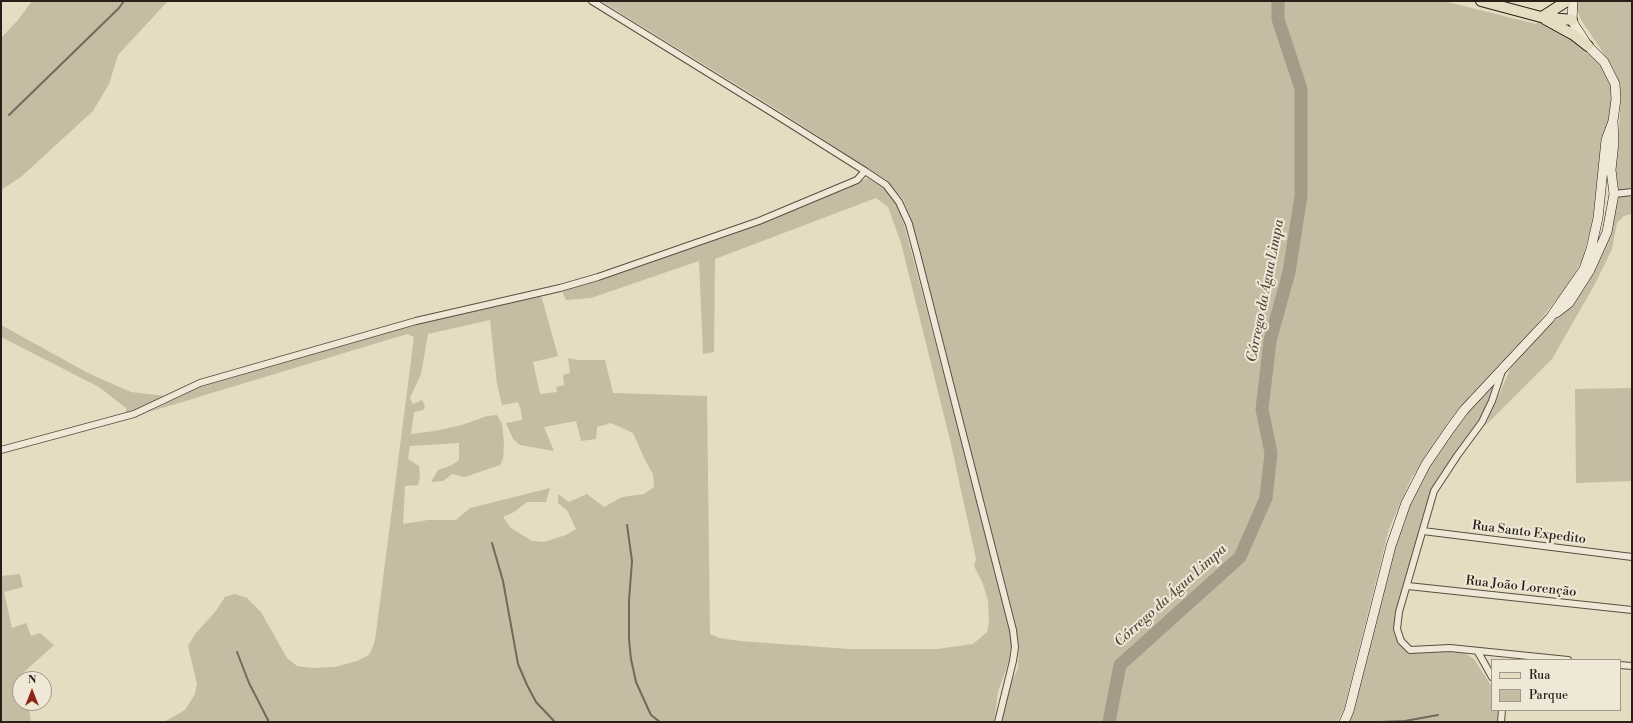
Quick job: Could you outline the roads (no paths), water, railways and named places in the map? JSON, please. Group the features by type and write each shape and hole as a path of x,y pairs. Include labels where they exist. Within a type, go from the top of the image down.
{"main road":[{"path":"1481,1 1541,17 1572,20"},
{"path":"1541,17 1567,1"},
{"path":"1573,1 1572,20 1588,46"},
{"path":"1541,17 1574,35 1604,62 1614,84 1616,99 1613,121 1614,142 1611,170 1613,192 1609,222 1599,250 1579,289 1569,303 1550,318"},
{"path":"1344,722 1350,711 1391,546 1406,503 1426,464 1464,410 1550,318 1584,268 1591,249 1598,218 1606,140 1613,121"},
{"path":"1601,190 1607,188 1613,192"},
{"path":"1598,218 1603,222 1609,222"}],"street":[{"path":"592,1 865,171 886,185 899,202 909,224 1013,630 1015,648 1013,661 998,722"},
{"path":"1,450 134,414 207,381 416,321 560,288 598,277 759,221 857,180 865,171"},
{"path":"1613,192 1632,192"},
{"path":"1502,370 1492,401 1482,422 1434,491 1408,586 1399,612 1397,629 1401,641 1410,650 1419,651 1450,648 1557,659"},
{"name":"Rua Santo Expedito","path":"1423,531 1632,557"},
{"name":"Rua João Lorenção","path":"1408,586 1632,610"},
{"path":"1478,652 1491,675"},
{"path":"1621,665 1632,666"},
{"path":"1501,722 1502,711"}],"waterway":[{"path":"9,115 119,8 124,1"},
{"name":"Córrego da Água Limpa","path":"1109,722 1120,665 1240,557 1266,498 1271,453 1262,409 1270,341 1289,272 1301,196 1301,89 1278,19 1278,1"},
{"path":"627,525 632,561 629,600 629,639 631,659 636,682 645,702 651,715 660,722"},
{"path":"492,543 503,581 518,664 536,702 555,722"},
{"path":"237,652 249,683 269,722"},
{"path":"1380,722 1405,721 1438,715"}]}
